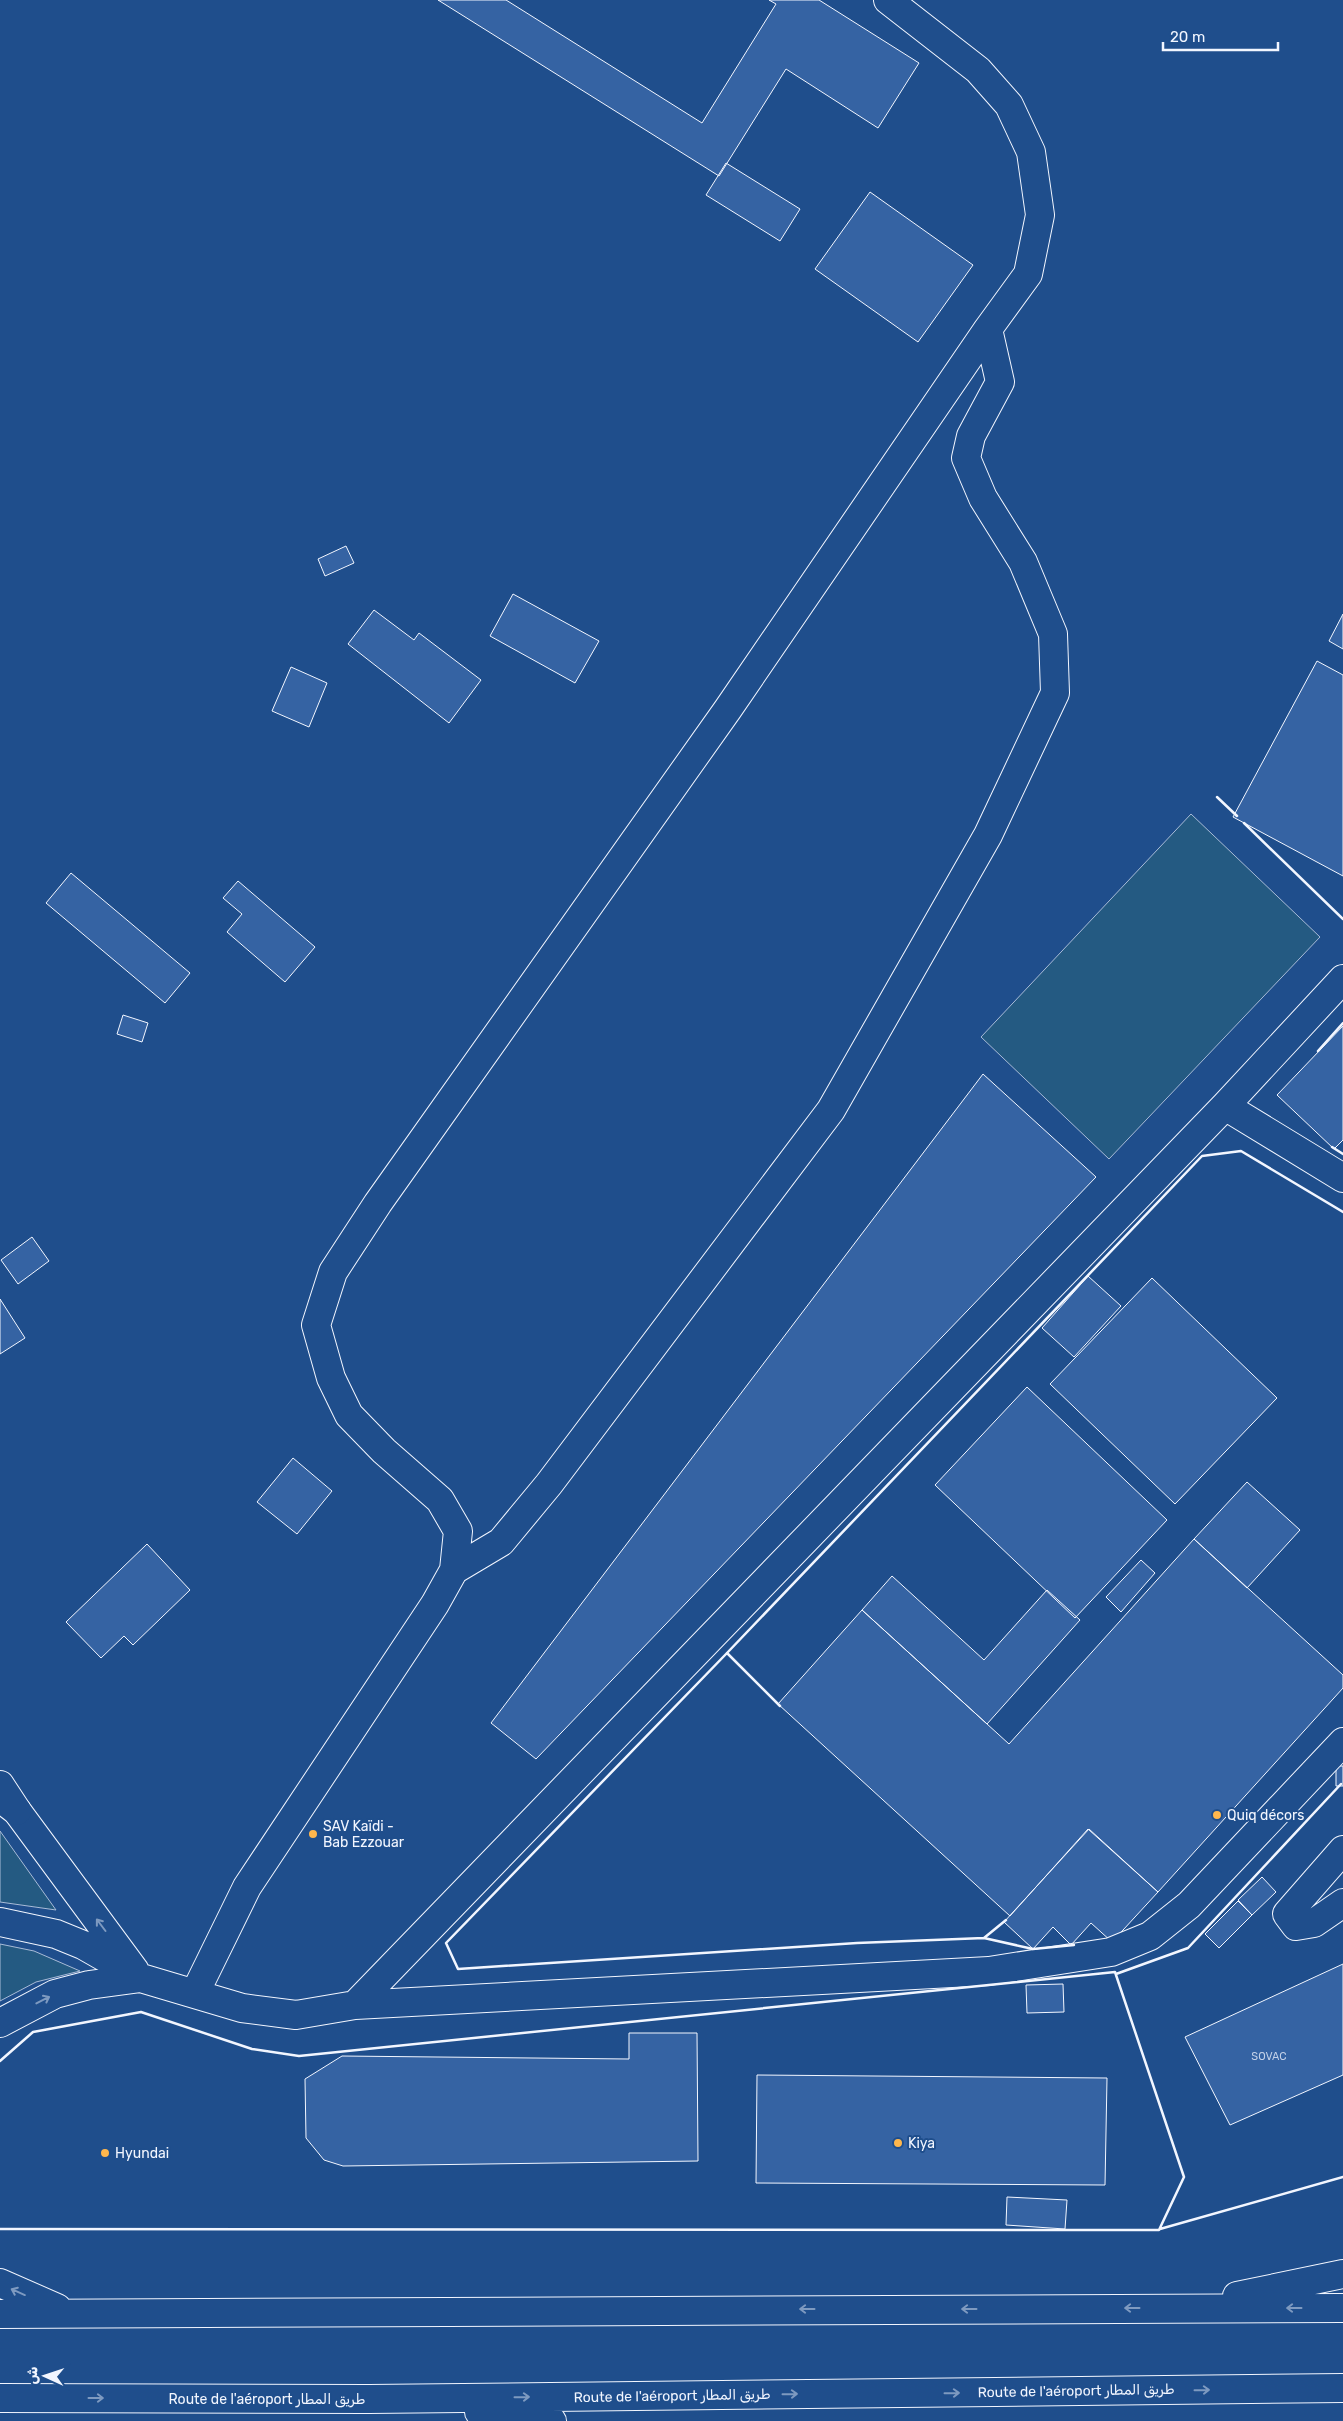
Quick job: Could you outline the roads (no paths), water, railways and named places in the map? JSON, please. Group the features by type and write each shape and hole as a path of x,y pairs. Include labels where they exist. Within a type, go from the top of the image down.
{"main road":[{"path":"195,1993 247,1887 435,1604 454,1570 458,1531 440,1500 384,1451 349,1416 331,1378 316,1325 333,1272 378,1203 728,708 988,329 1028,274 1040,215 1031,152 1009,105 978,70 888,0"},
{"path":"454,1570 501,1542 549,1484 831,1110 988,835 1055,693 1053,634 1023,562 983,498 966,458 971,436 1000,382 988,329"},
{"path":"356,2006 1225,1106 1343,978"},
{"path":"1225,1106 1343,1178"},
{"path":"0,1922 56,1934 83,1946 141,1978 242,2008 296,2015 356,2006 989,1971 1111,1952 1150,1936 1189,1905 1343,1742"},
{"path":"0,1784 8,1805 141,1978"},
{"path":"1343,1850 1287,1914 1296,1926 1314,1923 1343,1902"},
{"path":"0,2023 55,1994 88,1985 141,1978"},
{"path":"1179,2308 1343,2274"},
{"path":"0,2283 70,2313"},
{"path":"0,2314 1343,2308"},
{"name":"Route de l'aéroport طريق المطار","path":"0,2398 369,2399 1343,2388"},
{"path":"0,2404 30,2398"},
{"path":"369,2399 552,2421"}],"place":[{"name":"Quiq décors","path":"1217,1815"},
{"name":"SAV Kaïdi - Bab Ezzouar","path":"313,1834"},
{"name":"Kiya","path":"898,2143"},
{"name":"Hyundai","path":"105,2153"}]}
